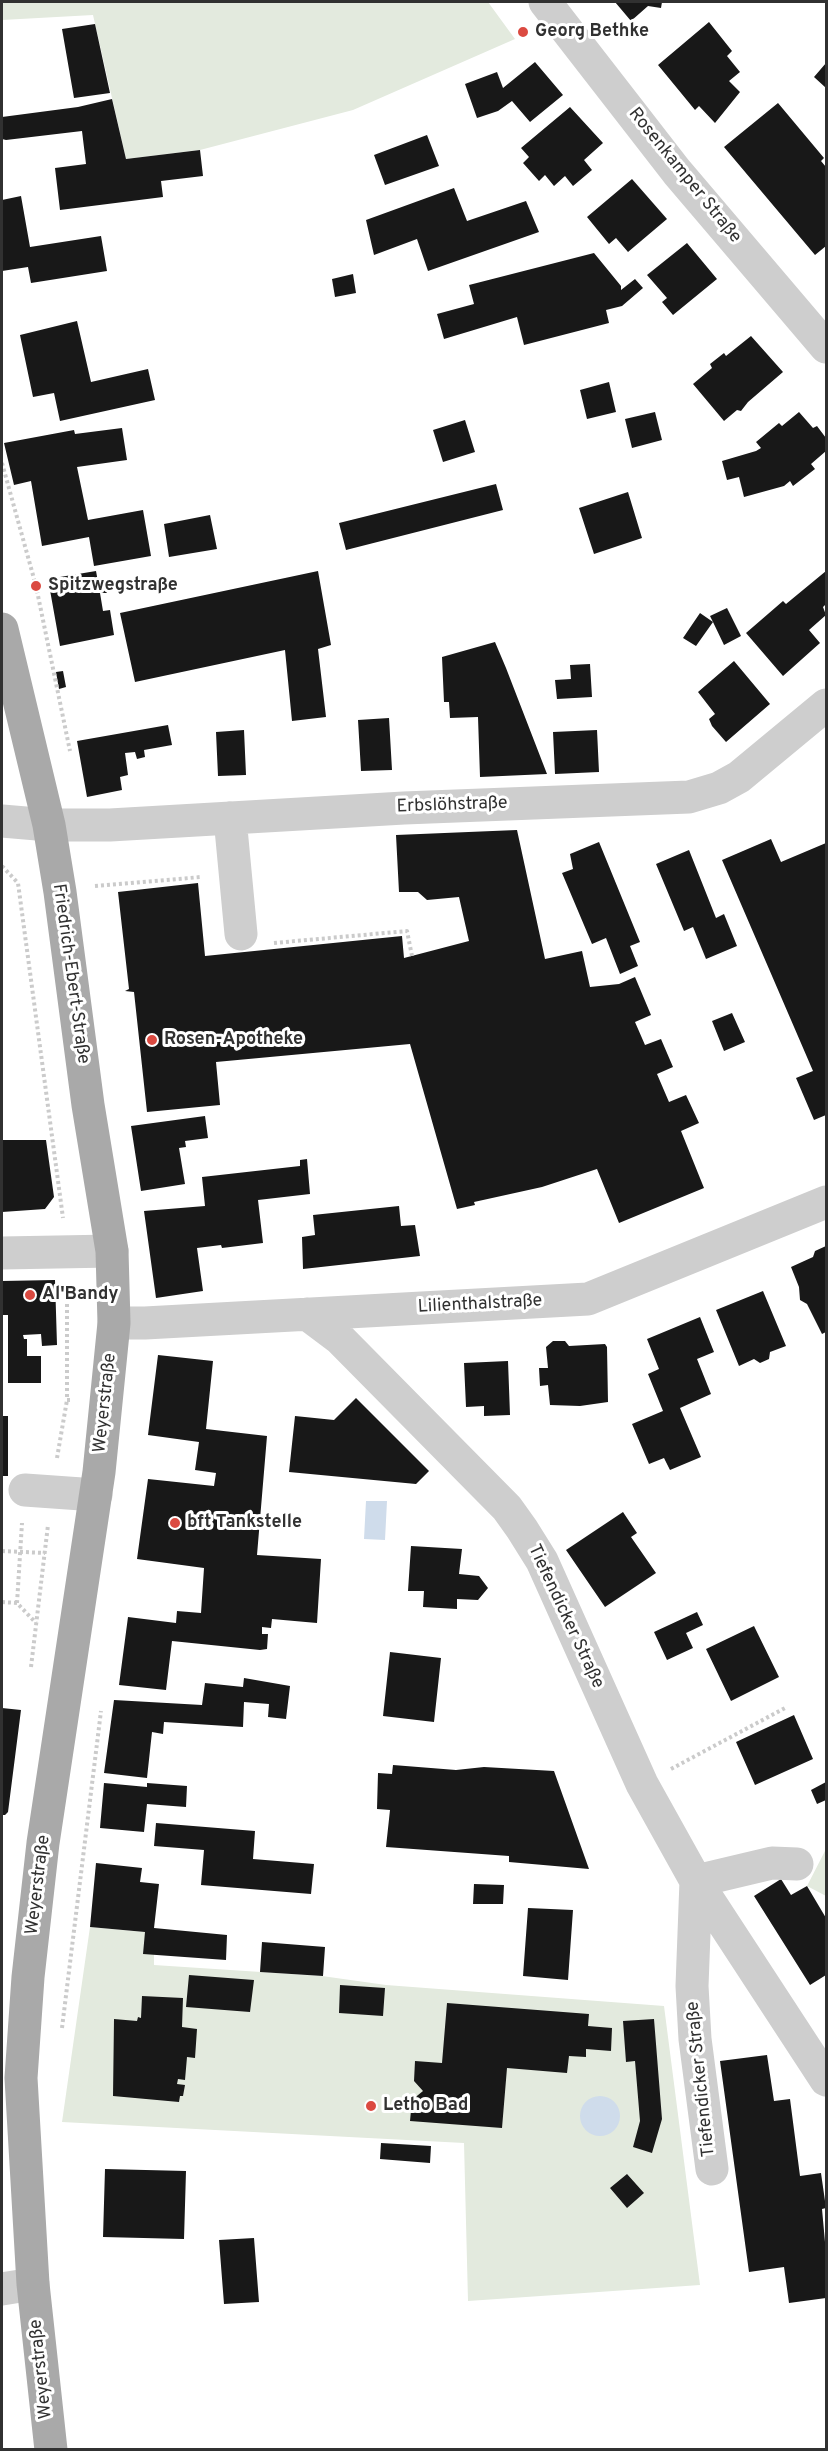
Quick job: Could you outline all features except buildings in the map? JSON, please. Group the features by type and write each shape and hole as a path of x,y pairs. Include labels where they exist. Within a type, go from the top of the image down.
{"main road":[{"name":"Friedrich-Ebert-Straße","path":"2,629 49,825 87,1105 112,1251 114,1323"},
{"name":"Weyerstraße","path":"51,2450 17,2286 21,2078 28,1977 43,1843 96,1495 114,1323"}],"street":[{"name":"Rosenkamper Straße","path":"545,2 677,172 826,347"},
{"name":"Erbslöhstraße","path":"49,825 110,825 404,808 689,797 719,788 739,777 826,705"},
{"path":"231,818 242,934"},
{"path":"2,821 49,825"},
{"name":"Lilienthalstraße","path":"114,1323 588,1299 826,1203"},
{"path":"2,1253 112,1251"},
{"name":"Tiefendicker Straße","path":"307,1314 339,1338 507,1508 517,1522 542,1561 642,1784 696,1881 826,2080"},
{"path":"38,1490 96,1495"},
{"path":"696,1881 772,1863 797,1864"},
{"name":"Tiefendicker Straße","path":"696,1881 692,1986 695,2038 712,2169"}],"path":[{"path":"2,866 18,883 67,1252 67,1400 20,1551 17,1603"},
{"path":"67,1400 106,1403"},
{"path":"32,1657 45,1552 38,1490"},
{"path":"2,1551 45,1552"},
{"path":"2,1602 17,1603 36,1623"},
{"path":"642,1784 785,1708"}],"shaded area":[{"path":"2,2 488,2 515,39 353,110 200,150 126,159 93,15 2,20"},
{"path":"826,1849 826,1896 807,1886"},
{"name":"Letho Bad","path":"90,1927 145,1932 154,1955 154,1965 322,1976 386,1985 664,2006 700,2285 468,2301 464,2143 62,2122"}],"water":[{"path":"366,1501 387,1501 385,1540 364,1539"},
{"path":"600,2096 608,2097 614,2102 619,2108 619,2124 614,2130 608,2135 600,2136 592,2135 586,2130 581,2124 580,2116 581,2108 586,2102 592,2097"}],"place":[{"name":"Georg Bethke","path":"523,32"},
{"name":"Spitzwegstraße","path":"36,586"},
{"name":"Rosen-Apotheke","path":"152,1040"},
{"name":"Al'Bandy","path":"30,1295"},
{"name":"bft Tankstelle","path":"175,1523"},
{"name":"Letho Bad","path":"371,2106"}]}
